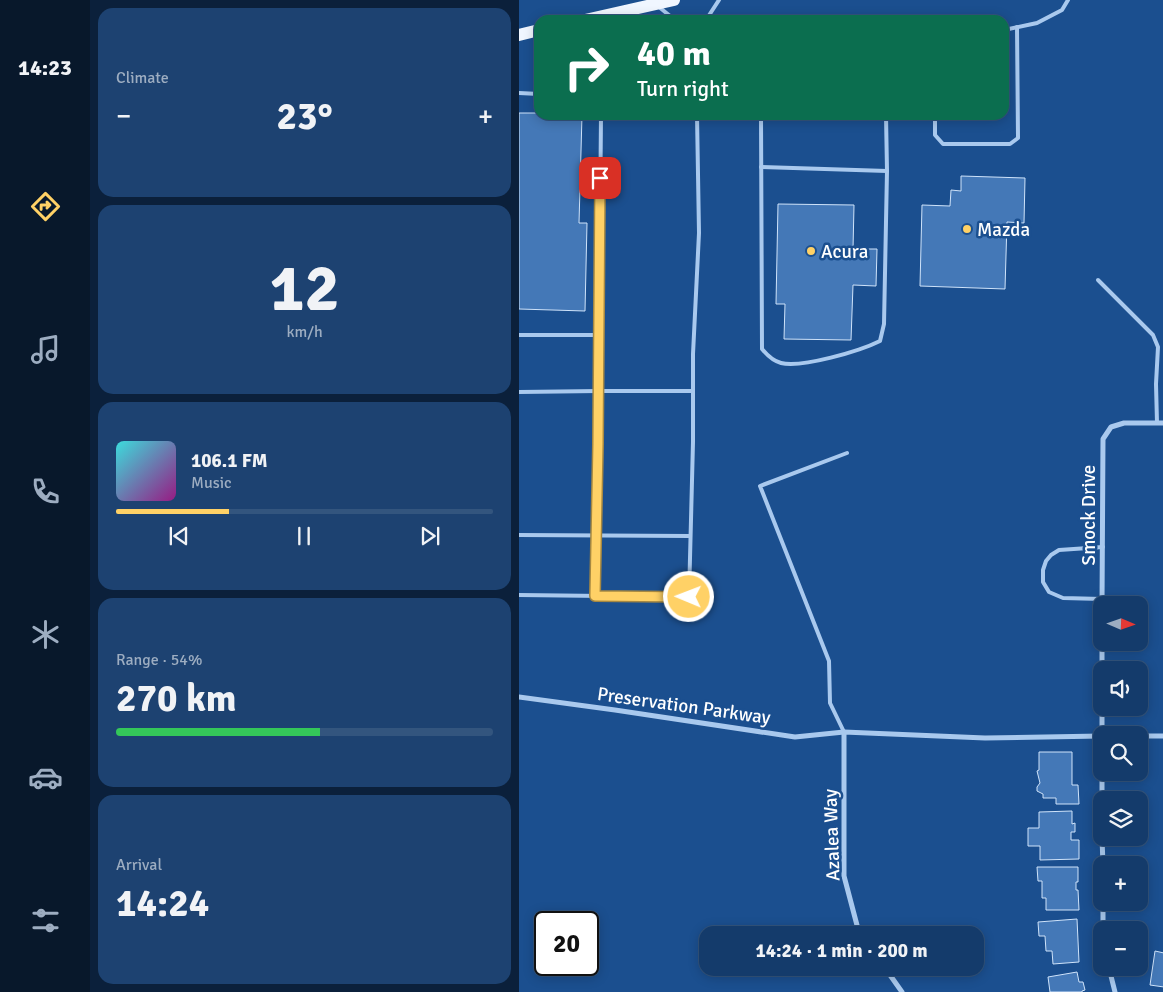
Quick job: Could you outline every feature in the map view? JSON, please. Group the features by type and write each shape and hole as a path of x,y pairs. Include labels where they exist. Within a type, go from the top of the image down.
{"main road":[{"path":"607,15 674,0"},
{"path":"519,35 534,31"}],"street":[{"name":"Smock Drive","path":"1102,596 1103,439 1111,427 1125,423 1157,423"},
{"path":"1157,423 1163,423"},
{"name":"Preservation Parkway","path":"519,697 795,737 844,732 985,738 1093,735"},
{"name":"Azalea Way","path":"844,732 844,876 857,926"},
{"path":"1148,736 1163,736"},
{"path":"891,976 902,992"},
{"path":"1111,976 1115,992"}],"lane":[{"path":"709,15 719,0"},
{"path":"1009,29 1037,24 1062,10 1068,0"},
{"path":"655,4 669,15"},
{"path":"935,120 935,135 943,144 1010,144 1018,138 1017,28"},
{"path":"519,92 534,94"},
{"path":"595,596 601,120"},
{"path":"519,595 689,597 694,325 699,233 697,120"},
{"path":"761,120 762,349 768,356 778,362 790,364 809,362 869,347 880,341 884,324 886,120"},
{"path":"761,167 887,171"},
{"path":"1098,280 1153,335 1158,347 1155,384 1157,423"},
{"path":"519,335 599,335"},
{"path":"519,392 693,391"},
{"path":"844,732 830,703 829,661 760,486 847,453"},
{"path":"519,535 690,536"},
{"path":"1093,601 1063,598 1049,592 1043,582 1043,570 1046,561 1059,550 1103,547"}],"building":[{"path":"519,113 534,113 534,120 582,120 579,223 587,223 585,311 519,309"},
{"path":"961,176 1025,178 1024,223 1007,222 1005,289 920,286 922,205 950,206 951,190 961,191"},
{"path":"778,204 854,205 853,249 877,249 876,286 853,285 851,340 784,339 785,304 776,304"},
{"path":"1039,752 1072,752 1072,785 1078,785 1079,804 1056,804 1056,798 1043,798 1043,794 1037,791 1040,783 1037,771 1039,770"},
{"path":"1072,811 1072,824 1075,823 1075,832 1071,832 1071,840 1079,840 1079,859 1040,860 1040,846 1028,846 1028,828 1039,828 1039,812"},
{"path":"1037,867 1078,867 1076,890 1078,890 1079,910 1046,910 1046,898 1042,898 1042,881 1038,881"},
{"path":"1077,919 1079,962 1053,964 1052,951 1046,951 1045,936 1039,936 1038,922"},
{"path":"1155,951 1164,953 1164,987 1150,985"},
{"path":"1077,972 1079,982 1083,982 1085,990 1082,992 1050,992 1048,977"}],"place":[{"name":"Mazda","path":"967,229"},
{"name":"Acura","path":"811,251"}],"route":[{"path":"600,178 595,596 689,597"}]}
